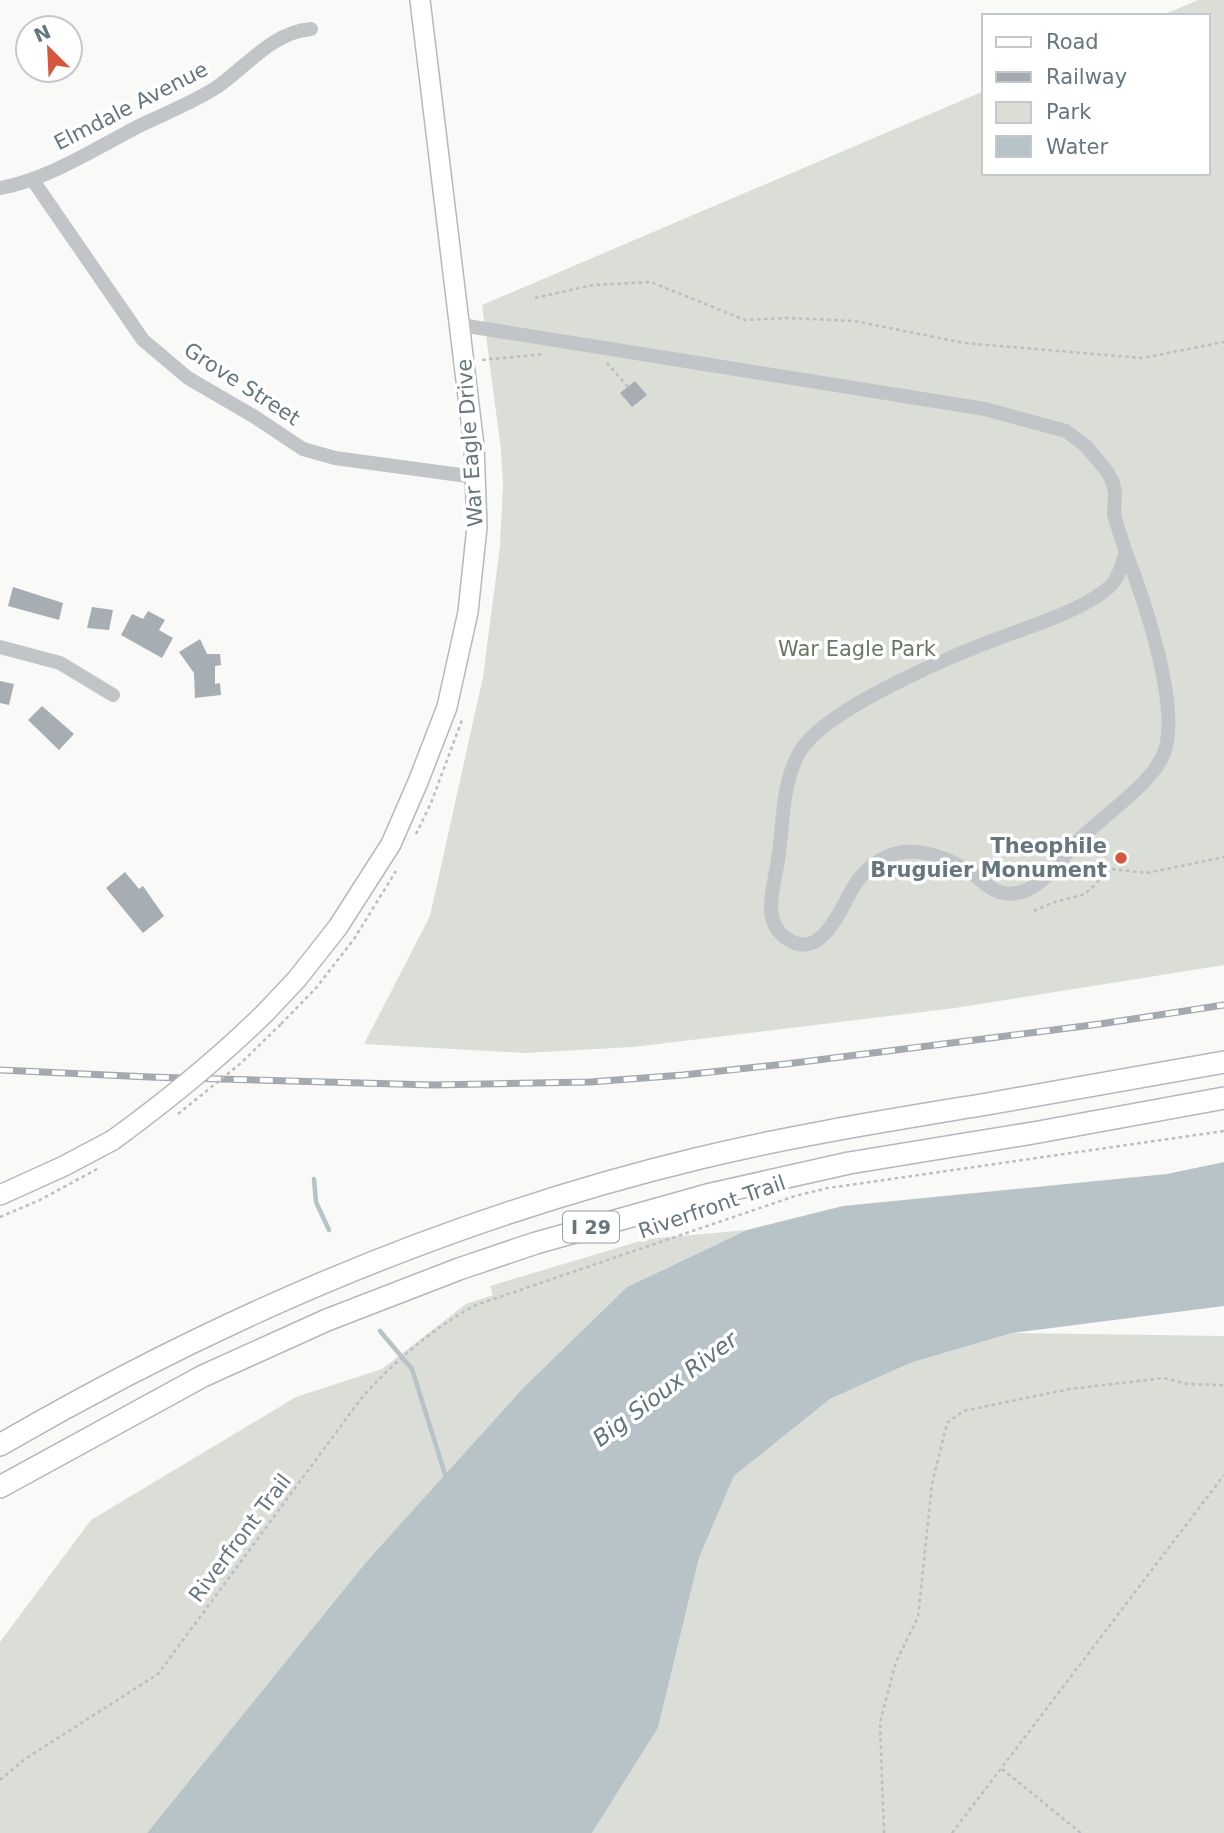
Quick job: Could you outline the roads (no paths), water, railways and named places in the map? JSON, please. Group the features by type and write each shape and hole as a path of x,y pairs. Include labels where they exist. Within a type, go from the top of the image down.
{"highway":[{"name":"I 29","path":"0,1445 176,1350 300,1292 481,1223 579,1191 699,1158 849,1126 1224,1062"},
{"name":"I 29","path":"0,1487 203,1376 327,1320 536,1243 707,1195 849,1163 1224,1098"}],"main road":[{"name":"War Eagle Drive","path":"0,1195 113,1140 217,1060 297,979 338,927 391,845 447,707 468,612 477,527 461,325 420,0"}],"street":[{"name":"Elmdale Avenue","path":"0,188 14,186 32,178 216,88 271,44 296,30 311,29"},
{"name":"Grove Street","path":"32,178 143,340 188,378 303,449 335,458 475,477"},
{"path":"461,325 985,409 1066,431 1086,446 1112,480 1115,492 1114,515 1141,590 1161,664 1170,718 1164,754 1147,778 1074,845 1037,885 1022,891 1003,893 947,859 924,852 900,852 881,860 864,873 854,885 830,929 818,940 802,944 786,938 774,921 770,899 777,865 787,780 801,750 838,717 906,678 994,640 1047,621 1097,596 1115,581 1126,553"},
{"path":"0,647 60,663 113,695"}],"water":[{"name":"Big Sioux River","path":"1224,1162 1224,1306 1012,1333 910,1363 830,1399 734,1476 699,1558 658,1728 592,1833 147,1833 367,1561 524,1387 627,1287 747,1230 843,1206 1167,1174"}],"waterway":[{"path":"314,1179 316,1202 329,1230"},
{"path":"380,1331 412,1369 445,1474"}],"railway":[{"path":"0,1070 433,1085 590,1082 786,1064 1100,1024 1224,1005"}],"place":[{"name":"Theophile Bruguier Monument","path":"1121,858"}],"park label":[{"name":"War Eagle Park","path":"857,649"}]}
